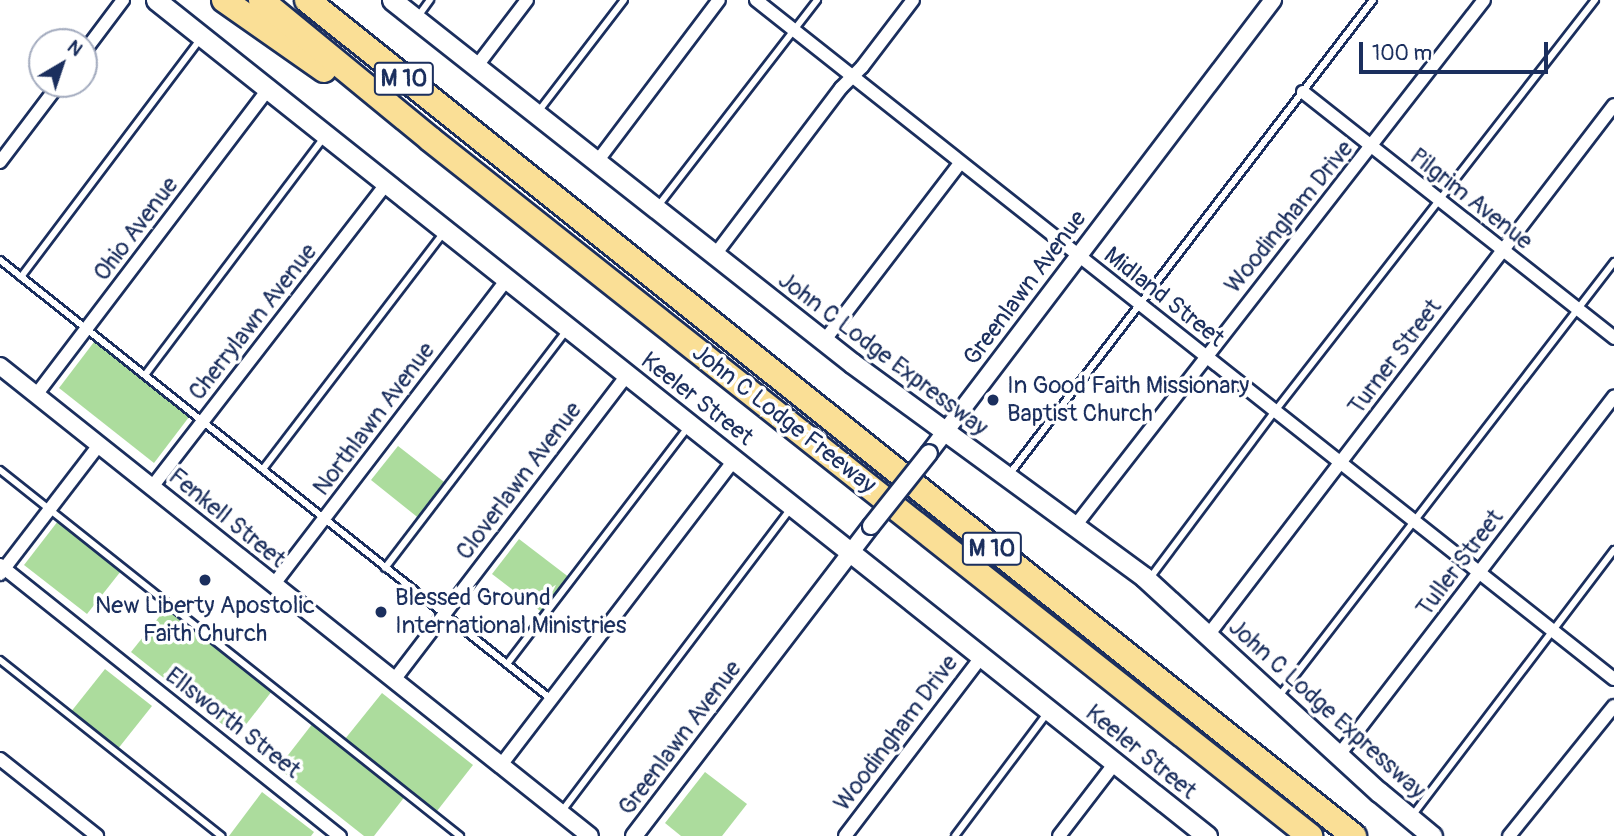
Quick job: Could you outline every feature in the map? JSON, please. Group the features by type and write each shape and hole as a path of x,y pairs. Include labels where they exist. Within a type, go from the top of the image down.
{"highway":[{"path":"224,0 266,32 430,139"},
{"name":"John C Lodge Freeway","path":"261,0 430,139 1310,836"},
{"name":"John C Lodge Freeway","path":"307,0 1354,836"}],"main road":[{"name":"Keeler Street","path":"156,0 1207,836"},
{"name":"John C Lodge Expressway","path":"392,0 824,341 1149,580 1339,755 1433,836"}],"street":[{"path":"98,33 123,0"},
{"path":"476,67 527,0"},
{"path":"596,163 719,0"},
{"name":"Midland Street","path":"756,0 1614,679"},
{"path":"714,256 913,0"},
{"name":"Greenlawn Avenue","path":"634,836 1273,0"},
{"name":"Woodingham Drive","path":"1075,526 1484,0"},
{"name":"Ohio Avenue","path":"36,395 269,88"},
{"name":"Pilgrim Avenue","path":"1303,92 1614,338"},
{"path":"0,162 49,98"},
{"name":"Turner Street","path":"1209,634 1614,105"},
{"path":"824,341 960,163"},
{"name":"Cherrylawn Avenue","path":"152,487 387,183"},
{"name":"Northlawn Avenue","path":"274,584 507,279"},
{"name":"Fenkell Street","path":"0,366 590,836"},
{"name":"Cloverlawn Avenue","path":"394,680 627,375"},
{"name":"Tuller Street","path":"1339,755 1614,396"},
{"path":"1,570 99,445"},
{"path":"501,765 734,460"},
{"name":"Ellsworth Street","path":"1,570 340,836"},
{"name":"Woodingham Drive","path":"845,836 982,656"},
{"path":"1509,836 1614,706"},
{"path":"0,759 97,836"},
{"path":"1059,836 1115,763"}],"lane":[{"path":"416,19 430,0"},
{"path":"536,115 624,0"},
{"path":"655,210 817,0"},
{"path":"1007,477 1373,0"},
{"path":"1149,580 1275,411 1595,0"},
{"path":"21,276 202,36"},
{"path":"145,375 326,134"},
{"path":"263,469 446,230"},
{"path":"0,260 551,699"},
{"path":"1278,698 1614,261"},
{"path":"385,568 568,328"},
{"path":"507,664 690,425"},
{"path":"0,470 460,836"},
{"path":"561,813 793,507"},
{"path":"1410,818 1614,550"},
{"path":"0,660 221,836"},
{"path":"955,836 1049,710"}],"green space":[{"path":"94,342 189,417 154,463 59,388"},
{"path":"398,446 448,485 421,520 371,480"},
{"path":"58,521 121,571 87,614 24,565"},
{"path":"519,539 570,578 543,613 492,574"},
{"path":"167,607 272,691 237,736 131,652"},
{"path":"105,669 152,706 117,750 70,713"},
{"path":"382,693 473,765 437,811 345,739"},
{"path":"313,723 406,795 374,836 364,836 278,768"},
{"path":"705,772 747,804 722,836 681,836 665,823"},
{"path":"262,792 314,832 311,836 229,836"}],"place":[{"name":"In Good Faith Missionary Baptist Church","path":"993,400"},
{"name":"New Liberty Apostolic Faith Church","path":"205,580"},
{"name":"Blessed Ground International Ministries","path":"381,612"}]}
